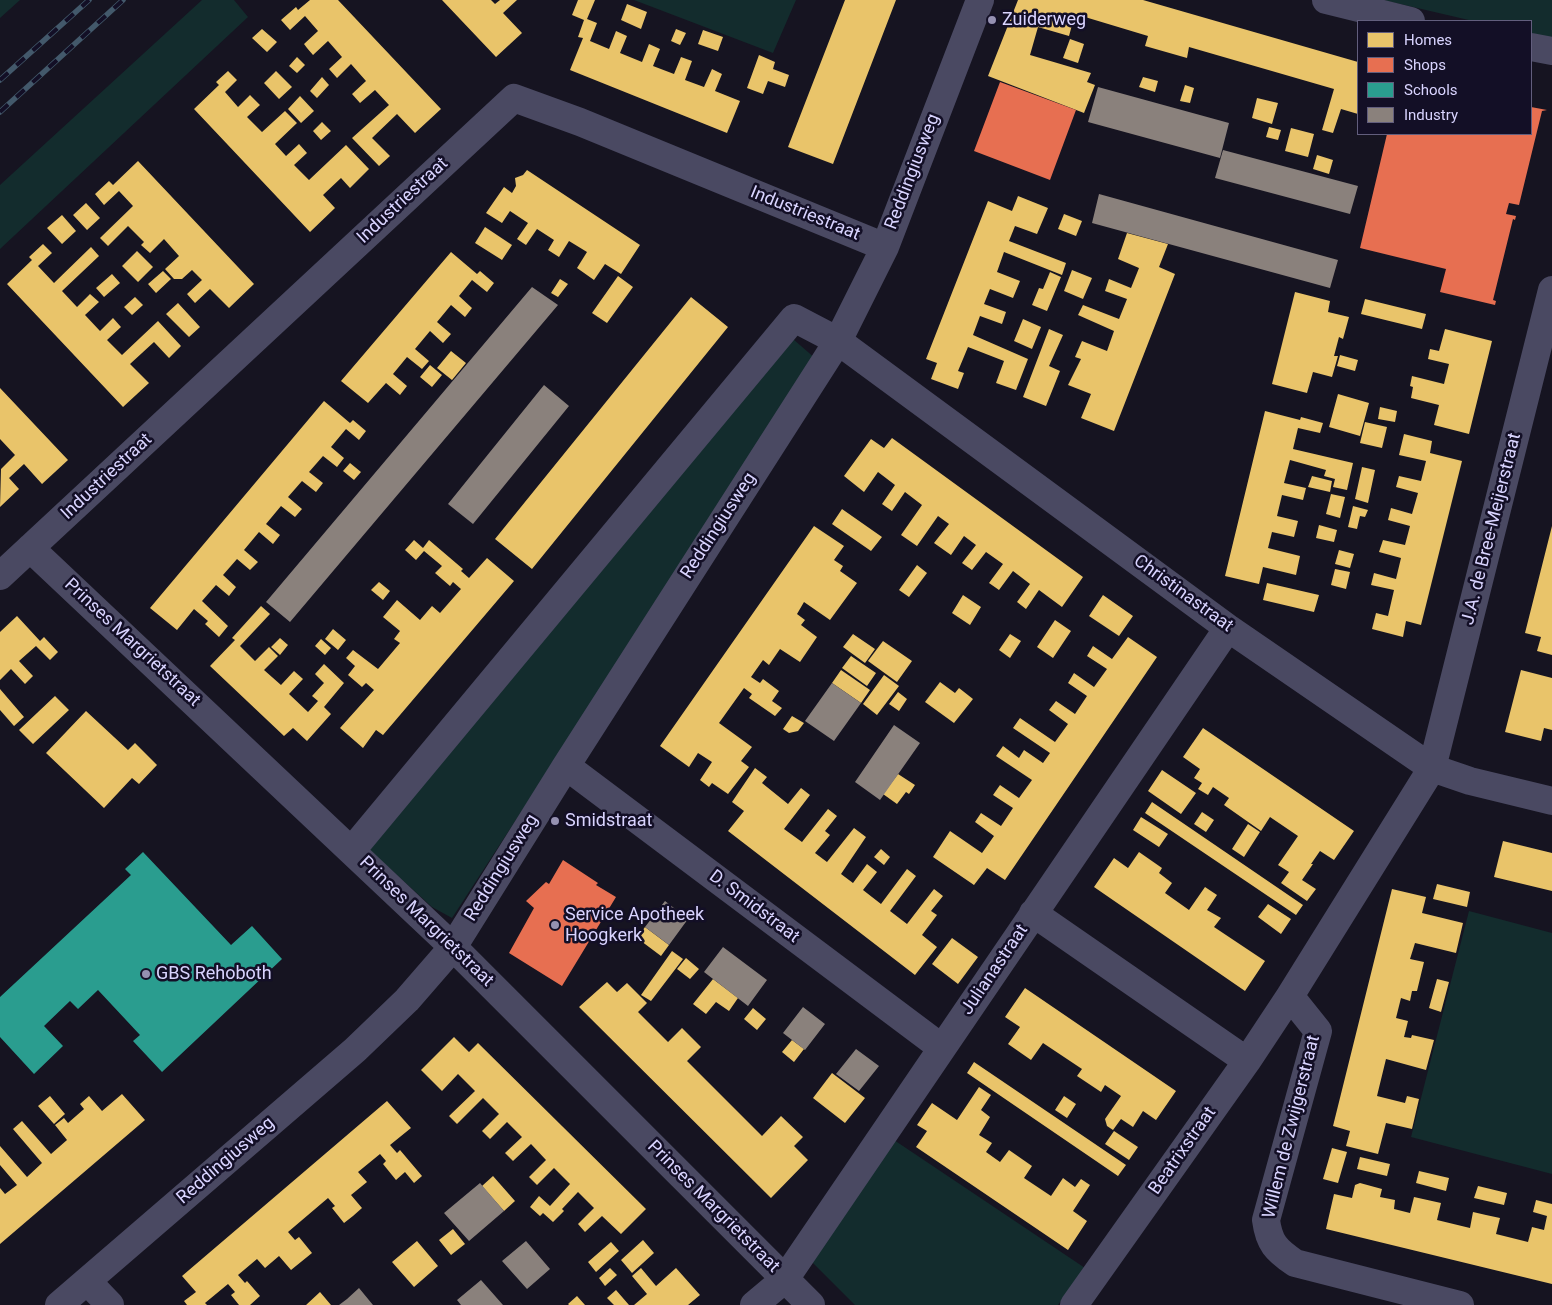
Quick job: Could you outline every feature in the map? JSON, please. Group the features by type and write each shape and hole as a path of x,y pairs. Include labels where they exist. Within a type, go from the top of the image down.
{"street":[{"name":"Reddingiusweg","path":"59,1305 355,1050 408,1000 453,947 566,766 838,341 884,247 980,0"},
{"path":"1326,0 1407,20"},
{"path":"1532,47 1552,51"},
{"name":"Industriestraat","path":"0,576 514,98 580,122 884,247"},
{"name":"J.A. de Bree-Meijerstraat","path":"1432,768 1552,290"},
{"path":"352,850 794,318 838,341"},
{"name":"Christinastraat","path":"838,341 1228,628 1432,768 1552,801"},
{"name":"Prinses Margrietstraat","path":"30,548 453,947 811,1305"},
{"name":"Julianastraat","path":"754,1305 785,1279 1228,628"},
{"name":"D. Smidstraat","path":"566,766 942,1048"},
{"path":"1290,996 1432,768"},
{"path":"1033,912 1247,1061"},
{"name":"Beatrixstraat","path":"1074,1305 1247,1061 1290,996"},
{"name":"Willem de Zwijgerstraat","path":"1290,996 1318,1030 1266,1220 1268,1237 1280,1252 1295,1263 1460,1305"},
{"path":"87,1281 110,1305"}],"green space":[{"path":"0,0 20,0 0,18"},
{"path":"202,0 234,0 248,17 0,249 0,185"},
{"path":"634,0 796,0 773,53"},
{"path":"1383,0 1552,0 1552,39 1532,35 1532,20 1469,20"},
{"path":"793,339 816,359 452,918 432,907 365,846"},
{"path":"1469,911 1552,933 1552,1174 1411,1137"},
{"path":"894,1140 1085,1268 1058,1305 855,1305 810,1260"}],"building: Homes":[{"path":"310,0 338,0 441,109 415,133 397,114 372,138 390,156 379,166 352,138 389,105 375,90 360,103 352,94 366,81 351,64 337,78 329,69 342,57 328,41 313,55 304,44 318,31 305,16 290,30 281,20 296,7 298,10"},
{"path":"442,0 491,0 495,4 500,0 517,0 503,13 522,33 496,57"},
{"path":"578,0 595,0 587,19 597,23 590,41 609,49 616,31 627,36 620,53 642,62 649,44 660,49 653,66 674,74 681,57 692,61 685,80 704,87 712,69 722,74 715,91 740,101 727,133 570,70 583,38 578,37 584,20 572,15"},
{"path":"845,0 896,0 833,164 788,147"},
{"path":"1018,0 1143,0 1357,62 1357,114 1341,109 1333,133 1322,130 1334,89 1189,47 1187,58 1145,46 1148,36 1075,14 1069,36 1038,27 1030,55 1091,73 1087,82 1095,85 1084,113 988,76"},
{"path":"627,4 647,12 641,29 621,20"},
{"path":"262,29 277,42 267,52 252,38"},
{"path":"676,29 686,33 680,45 671,41"},
{"path":"703,30 723,37 718,51 698,44"},
{"path":"1070,39 1084,44 1078,63 1063,58"},
{"path":"759,55 775,62 773,69 789,75 785,87 768,81 763,94 747,88"},
{"path":"297,57 305,65 297,73 289,66"},
{"path":"228,71 237,80 225,92 238,107 250,95 260,105 247,117 262,132 285,111 297,123 275,144 286,156 299,144 307,153 294,165 309,180 346,145 369,169 350,188 341,178 323,195 335,208 310,232 194,109 219,85 216,82"},
{"path":"276,71 292,87 279,99 264,83"},
{"path":"322,77 329,85 317,98 310,91"},
{"path":"1143,77 1158,81 1155,92 1139,87"},
{"path":"1185,85 1194,88 1190,103 1180,101"},
{"path":"300,96 314,111 301,123 288,109"},
{"path":"1257,98 1278,103 1272,124 1252,118"},
{"path":"322,122 331,131 321,140 313,131"},
{"path":"1269,127 1281,130 1278,140 1266,137"},
{"path":"1291,128 1314,134 1308,157 1285,151"},
{"path":"1317,155 1333,160 1329,174 1313,169"},
{"path":"138,161 254,284 229,308 210,289 195,303 187,294 202,280 192,270 182,279 174,279 165,269 179,256 164,239 150,253 141,245 144,242 128,226 108,246 100,238 133,206 119,191 104,205 95,194 109,181 113,185"},
{"path":"527,170 640,245 621,274 605,264 594,280 577,268 587,252 569,241 559,257 548,250 554,240 537,229 526,245 517,239 528,223 510,211 502,223 486,213 504,187 512,193 516,186 515,178 523,175"},
{"path":"1018,196 1048,208 1037,234 1015,226 1009,241 1066,263 1062,275 1004,252 997,272 1020,281 1013,298 990,289 984,304 1006,312 1002,324 980,316 973,335 1028,359 1016,390 996,383 1004,361 968,347 958,371 964,373 958,389 931,379 937,363 926,359 988,201 1012,211"},
{"path":"86,203 100,218 87,230 73,215"},
{"path":"1064,214 1082,221 1076,236 1058,229"},
{"path":"62,215 76,231 62,244 47,228"},
{"path":"485,227 512,245 502,260 475,243"},
{"path":"1127,233 1168,244 1159,267 1175,274 1114,431 1081,418 1091,394 1068,385 1081,359 1075,357 1082,341 1107,351 1114,331 1078,315 1083,305 1119,319 1127,299 1105,291 1109,279 1131,288 1139,268 1118,259"},
{"path":"43,244 52,253 38,266 54,283 91,247 99,256 62,291 77,307 90,294 99,302 85,315 100,331 113,318 121,327 107,340 122,355 158,321 181,346 169,358 154,342 130,364 149,383 123,407 7,284 32,260 29,257"},
{"path":"137,251 153,267 138,282 122,266"},
{"path":"451,252 477,274 480,271 494,283 487,292 472,280 459,296 472,308 465,317 451,305 437,322 451,334 443,343 430,331 415,349 429,361 422,369 407,357 393,374 407,386 400,395 386,383 368,403 341,381"},
{"path":"1072,270 1092,278 1083,299 1064,291"},
{"path":"163,271 171,279 156,293 148,284"},
{"path":"1050,272 1061,277 1047,311 1032,305 1039,288 1043,289"},
{"path":"112,274 120,283 104,297 96,288"},
{"path":"618,276 633,287 607,323 592,313"},
{"path":"560,279 568,284 558,297 551,293"},
{"path":"1295,292 1330,301 1328,312 1349,317 1343,339 1339,337 1334,356 1338,356 1332,377 1313,372 1307,393 1272,384"},
{"path":"135,297 143,305 132,315 124,307"},
{"path":"691,297 728,327 532,569 495,539"},
{"path":"1365,299 1426,314 1422,329 1361,314"},
{"path":"178,303 200,327 189,337 166,314"},
{"path":"1023,319 1041,327 1032,349 1014,341"},
{"path":"1049,329 1063,335 1049,366 1060,371 1046,406 1023,397"},
{"path":"1445,329 1492,341 1469,434 1434,425 1439,405 1411,398 1413,387 1410,386 1412,376 1444,384 1449,364 1428,359 1430,349 1439,351"},
{"path":"451,351 466,363 452,380 437,368"},
{"path":"1340,355 1358,360 1355,371 1337,366"},
{"path":"430,365 442,375 432,387 420,377"},
{"path":"0,388 68,460 42,484 24,464 9,478 19,489 0,507 1,469 15,455 0,439"},
{"path":"1338,394 1369,403 1360,436 1329,427"},
{"path":"324,401 350,423 353,420 366,431 359,440 346,429 331,447 344,458 337,467 323,456 309,472 323,483 316,492 302,481 288,497 302,509 295,517 281,506 266,524 280,535 273,544 259,532 244,550 258,562 250,570 237,559 223,575 236,587 229,596 216,585 202,601 228,626 219,637 205,624 208,621 194,609 177,630 150,608"},
{"path":"1380,407 1397,411 1395,422 1378,419"},
{"path":"1265,411 1300,420 1301,417 1323,423 1320,433 1298,428 1293,449 1353,463 1347,490 1333,487 1335,479 1324,476 1326,470 1290,460 1284,483 1306,488 1303,500 1282,495 1277,516 1298,521 1294,537 1272,532 1268,548 1300,556 1296,575 1263,567 1259,584 1225,576"},
{"path":"1365,422 1387,427 1382,448 1360,443"},
{"path":"1404,434 1432,441 1430,453 1462,461 1421,625 1406,621 1403,637 1372,629 1376,613 1388,616 1394,590 1371,585 1374,573 1396,579 1401,558 1379,552 1383,540 1405,545 1410,526 1388,520 1391,508 1412,514 1418,493 1396,487 1399,476 1421,481 1426,461 1399,455"},
{"path":"892,438 1083,577 1062,607 1039,590 1026,609 1017,602 1030,584 1013,571 999,590 989,583 1003,564 986,552 972,570 962,563 976,545 964,536 951,555 934,543 949,524 938,516 917,546 901,535 922,505 905,492 892,511 882,504 895,485 878,472 864,492 844,476 871,439 884,448"},
{"path":"350,463 361,472 354,480 343,471"},
{"path":"1362,467 1375,470 1368,503 1355,499"},
{"path":"1312,476 1332,481 1330,492 1308,487"},
{"path":"1331,494 1345,497 1340,518 1326,514"},
{"path":"1353,506 1368,510 1365,517 1360,516 1357,529 1348,527"},
{"path":"842,509 882,537 871,551 832,524"},
{"path":"1319,525 1337,530 1334,542 1316,538"},
{"path":"814,526 844,546 834,560 843,566 840,571 857,583 830,620 804,602 797,614 805,620 801,625 817,637 800,662 780,649 769,665 763,660 751,677 760,683 763,679 779,691 772,701 782,708 775,716 749,698 752,694 744,688 719,723 752,747 741,761 749,767 728,794 712,783 709,787 700,780 712,762 698,753 689,767 660,746"},
{"path":"1552,526 1552,655 1537,651 1541,637 1525,633"},
{"path":"414,540 423,548 429,540 463,569 461,571 469,578 487,558 514,581 383,735 376,730 363,748 340,728 374,690 366,683 362,687 348,675 355,666 346,658 353,650 378,669 400,643 394,639 400,631 383,617 397,600 420,620 432,606 440,613 461,589 453,582 450,586 435,573 442,566 424,551 416,560 405,550"},
{"path":"1339,550 1354,554 1350,568 1335,564"},
{"path":"917,565 927,573 909,597 899,590"},
{"path":"1335,569 1350,572 1346,589 1331,585"},
{"path":"379,582 390,591 383,600 371,590"},
{"path":"1267,583 1319,595 1314,612 1263,600"},
{"path":"963,595 981,607 970,625 952,613"},
{"path":"1103,595 1133,616 1119,636 1089,616"},
{"path":"261,606 270,614 240,646 255,661 269,647 278,656 264,670 281,685 294,671 303,679 289,694 308,712 318,701 312,696 324,683 315,674 324,664 344,683 324,707 331,714 307,741 293,728 284,736 210,666 235,640 232,638"},
{"path":"17,616 40,641 44,637 58,652 50,660 36,646 19,661 33,676 25,684 11,669 0,680 0,632"},
{"path":"1055,620 1071,631 1053,658 1037,647"},
{"path":"333,629 346,640 338,650 325,639"},
{"path":"853,634 875,649 865,663 843,647"},
{"path":"1010,634 1021,641 1010,658 999,650"},
{"path":"1128,637 1157,657 1005,880 987,868 974,885 933,857 950,831 982,853 994,836 975,822 981,813 1001,826 1013,808 993,795 1000,785 1019,798 1032,780 996,756 1003,746 1019,758 1024,750 1043,763 1050,753 1013,728 1020,718 1055,742 1068,724 1049,710 1056,701 1075,714 1087,696 1068,683 1074,673 1094,687 1107,669 1087,656 1093,646 1112,659"},
{"path":"280,638 288,645 280,655 271,647"},
{"path":"321,639 331,648 325,655 315,646"},
{"path":"883,641 912,661 897,682 868,661"},
{"path":"851,656 876,673 867,686 842,668"},
{"path":"841,670 870,690 861,703 832,683"},
{"path":"1521,670 1552,678 1552,730 1544,728 1541,741 1505,732"},
{"path":"884,675 899,686 877,715 863,704"},
{"path":"940,682 955,693 959,688 973,699 954,723 925,702"},
{"path":"0,689 24,717 14,726 0,710"},
{"path":"898,692 907,699 899,711 889,704"},
{"path":"55,696 69,710 33,744 19,730"},
{"path":"86,711 128,750 135,743 157,765 139,784 132,778 104,808 46,753"},
{"path":"792,716 804,723 798,731 789,733 783,729"},
{"path":"1203,728 1354,831 1334,860 1320,851 1311,864 1313,864 1302,880 1316,889 1307,901 1281,883 1289,872 1278,865 1298,836 1270,817 1261,831 1224,805 1229,798 1213,787 1208,795 1198,789 1202,783 1194,778 1200,769 1183,757"},
{"path":"755,768 767,777 762,783 788,804 801,788 810,795 784,829 802,842 828,809 837,816 825,831 830,835 815,853 827,862 854,828 866,837 841,874 853,883 867,864 877,872 863,890 881,904 907,869 916,876 890,911 907,924 934,889 943,896 931,911 937,915 922,935 937,947 915,975 728,831 744,811 732,802"},
{"path":"1162,770 1196,793 1181,814 1148,791"},
{"path":"898,774 915,785 909,794 906,792 897,804 883,794"},
{"path":"1152,802 1303,905 1296,915 1145,813"},
{"path":"1202,812 1214,820 1206,832 1194,824"},
{"path":"1141,817 1168,834 1159,847 1133,830"},
{"path":"1248,824 1260,832 1244,857 1232,849"},
{"path":"1503,841 1552,853 1552,891 1494,877"},
{"path":"881,849 890,857 884,865 874,857"},
{"path":"1139,852 1162,868 1159,873 1172,883 1165,893 1189,910 1205,887 1217,895 1207,910 1221,918 1214,927 1265,961 1245,991 1094,887 1114,858 1128,868"},
{"path":"1437,884 1470,892 1467,907 1433,899"},
{"path":"1392,889 1426,897 1422,913 1463,923 1456,953 1415,943 1410,959 1424,962 1417,991 1412,991 1410,1001 1401,998 1396,1018 1408,1021 1404,1037 1411,1038 1412,1035 1434,1040 1426,1070 1386,1059 1377,1096 1405,1103 1407,1096 1419,1099 1412,1129 1386,1123 1378,1154 1346,1146 1350,1131 1333,1126"},
{"path":"1268,904 1291,919 1281,934 1258,917"},
{"path":"645,927 669,945 661,956 637,938"},
{"path":"952,938 978,957 958,984 932,964"},
{"path":"672,951 683,959 651,1001 641,995"},
{"path":"686,958 699,969 690,979 677,969"},
{"path":"713,979 738,998 729,1011 716,1002 706,1014 693,1004"},
{"path":"1437,979 1449,982 1441,1012 1429,1008"},
{"path":"607,982 617,992 627,983 647,1003 638,1012 668,1042 682,1028 701,1047 687,1061 762,1136 781,1116 803,1137 794,1146 808,1160 771,1198 579,1007"},
{"path":"1025,988 1176,1091 1156,1120 1143,1111 1133,1127 1121,1119 1113,1130 1107,1126 1105,1119 1121,1096 1105,1085 1101,1092 1077,1076 1082,1069 1043,1043 1031,1060 1008,1044 1020,1027 1005,1017"},
{"path":"753,1008 766,1019 757,1030 744,1019"},
{"path":"454,1037 469,1052 478,1043 646,1209 621,1234 602,1216 585,1232 578,1224 594,1208 578,1192 553,1222 543,1213 540,1216 530,1207 539,1196 550,1206 570,1184 554,1168 537,1185 529,1177 546,1160 531,1144 513,1161 505,1153 522,1137 507,1122 490,1139 482,1131 499,1114 483,1098 457,1124 449,1116 475,1091 458,1074 442,1091 421,1070"},
{"path":"792,1040 804,1049 794,1062 782,1052"},
{"path":"974,1062 1126,1165 1118,1176 967,1073"},
{"path":"832,1073 865,1098 845,1123 813,1098"},
{"path":"979,1087 991,1095 981,1110 990,1117 979,1135 992,1143 986,1152 1000,1162 1009,1150 1032,1166 1024,1178 1051,1196 1063,1178 1075,1187 1081,1179 1090,1185 1073,1211 1087,1221 1068,1250 916,1147 927,1131 917,1125 932,1103 957,1120"},
{"path":"122,1094 145,1120 0,1244 0,1188 5,1194 17,1185 0,1165 0,1146 27,1177 42,1163 13,1129 22,1121 51,1154 67,1140 55,1125 64,1118 68,1123 84,1109 80,1104 89,1096 102,1111"},
{"path":"50,1096 65,1114 54,1124 38,1106"},
{"path":"1064,1096 1076,1104 1067,1118 1055,1110"},
{"path":"387,1101 411,1128 390,1145 397,1153 400,1150 422,1176 414,1183 405,1172 396,1180 383,1164 386,1161 380,1154 358,1172 367,1182 351,1195 362,1208 353,1216 344,1223 332,1208 335,1206 328,1198 288,1232 295,1240 299,1237 312,1253 291,1270 279,1256 265,1268 257,1259 238,1275 245,1283 247,1281 260,1296 250,1305 239,1305 231,1295 235,1292 228,1284 205,1303 207,1305 187,1305 184,1301 196,1292 182,1276"},
{"path":"1114,1131 1138,1147 1129,1160 1105,1144"},
{"path":"1332,1148 1347,1152 1338,1183 1323,1179"},
{"path":"1360,1157 1390,1164 1387,1176 1357,1169"},
{"path":"1419,1171 1449,1178 1446,1191 1416,1183"},
{"path":"493,1176 515,1201 504,1211 482,1186"},
{"path":"1360,1183 1382,1189 1380,1197 1395,1200 1394,1209 1410,1213 1414,1197 1441,1203 1437,1220 1470,1228 1473,1212 1500,1218 1496,1234 1528,1242 1532,1227 1544,1230 1547,1216 1533,1212 1536,1200 1552,1204 1552,1284 1326,1229 1334,1194 1352,1198 1355,1185"},
{"path":"1478,1186 1507,1193 1504,1205 1474,1198"},
{"path":"453,1229 465,1244 451,1255 439,1240"},
{"path":"643,1240 654,1253 632,1273 621,1260"},
{"path":"417,1241 438,1266 414,1287 392,1262"},
{"path":"611,1242 619,1251 596,1272 588,1262"},
{"path":"610,1268 617,1275 605,1286 599,1278"},
{"path":"641,1268 656,1286 676,1268 700,1295 688,1305 634,1305 647,1294 632,1276"},
{"path":"616,1290 629,1305 614,1305 607,1298"},
{"path":"320,1292 331,1305 306,1305"},
{"path":"577,1296 585,1305 568,1304"}],"building: Shops":[{"path":"1000,82 1076,110 1050,180 974,151"},
{"path":"1532,107 1547,110 1542,111 1519,205 1509,203 1506,214 1516,216 1515,220 1513,219 1493,300 1496,301 1495,305 1440,292 1446,269 1360,248 1387,135 1532,135"},
{"path":"563,860 598,883 596,885 616,897 562,986 509,953 534,908 526,901 546,882 549,884"}],"building: Schools":[{"name":"GBS Rehoboth","path":"143,852 231,945 252,926 282,959 162,1072 133,1041 140,1035 98,990 78,1009 70,1001 44,1026 63,1046 34,1074 0,1037 0,997 131,875 125,869"}],"building: Industry":[{"path":"1098,87 1229,123 1220,158 1088,122"},
{"path":"1223,150 1358,186 1350,214 1215,178"},
{"path":"1099,194 1338,260 1330,288 1092,223"},
{"path":"532,287 558,305 290,622 266,602"},
{"path":"544,385 569,406 473,524 448,504"},
{"path":"832,683 861,703 834,741 805,721"},
{"path":"894,725 920,743 880,800 855,782"},
{"path":"665,901 688,919 669,945 645,927"},
{"path":"723,947 767,980 748,1006 704,972"},
{"path":"803,1007 825,1024 805,1050 783,1033"},
{"path":"856,1049 879,1066 859,1091 836,1074"},
{"path":"480,1183 504,1211 469,1241 444,1213"},
{"path":"526,1241 550,1269 527,1289 502,1261"},
{"path":"481,1280 503,1305 461,1305 457,1300"},
{"path":"359,1288 373,1305 339,1305 347,1299"}],"railway":[{"path":"0,80 89,0"},
{"path":"0,112 123,0"}],"place":[{"name":"Zuiderweg","path":"992,20"},
{"name":"Smidstraat","path":"555,821"},
{"name":"Service Apotheek Hoogkerk","path":"555,925"},
{"name":"GBS Rehoboth","path":"146,974"}]}
